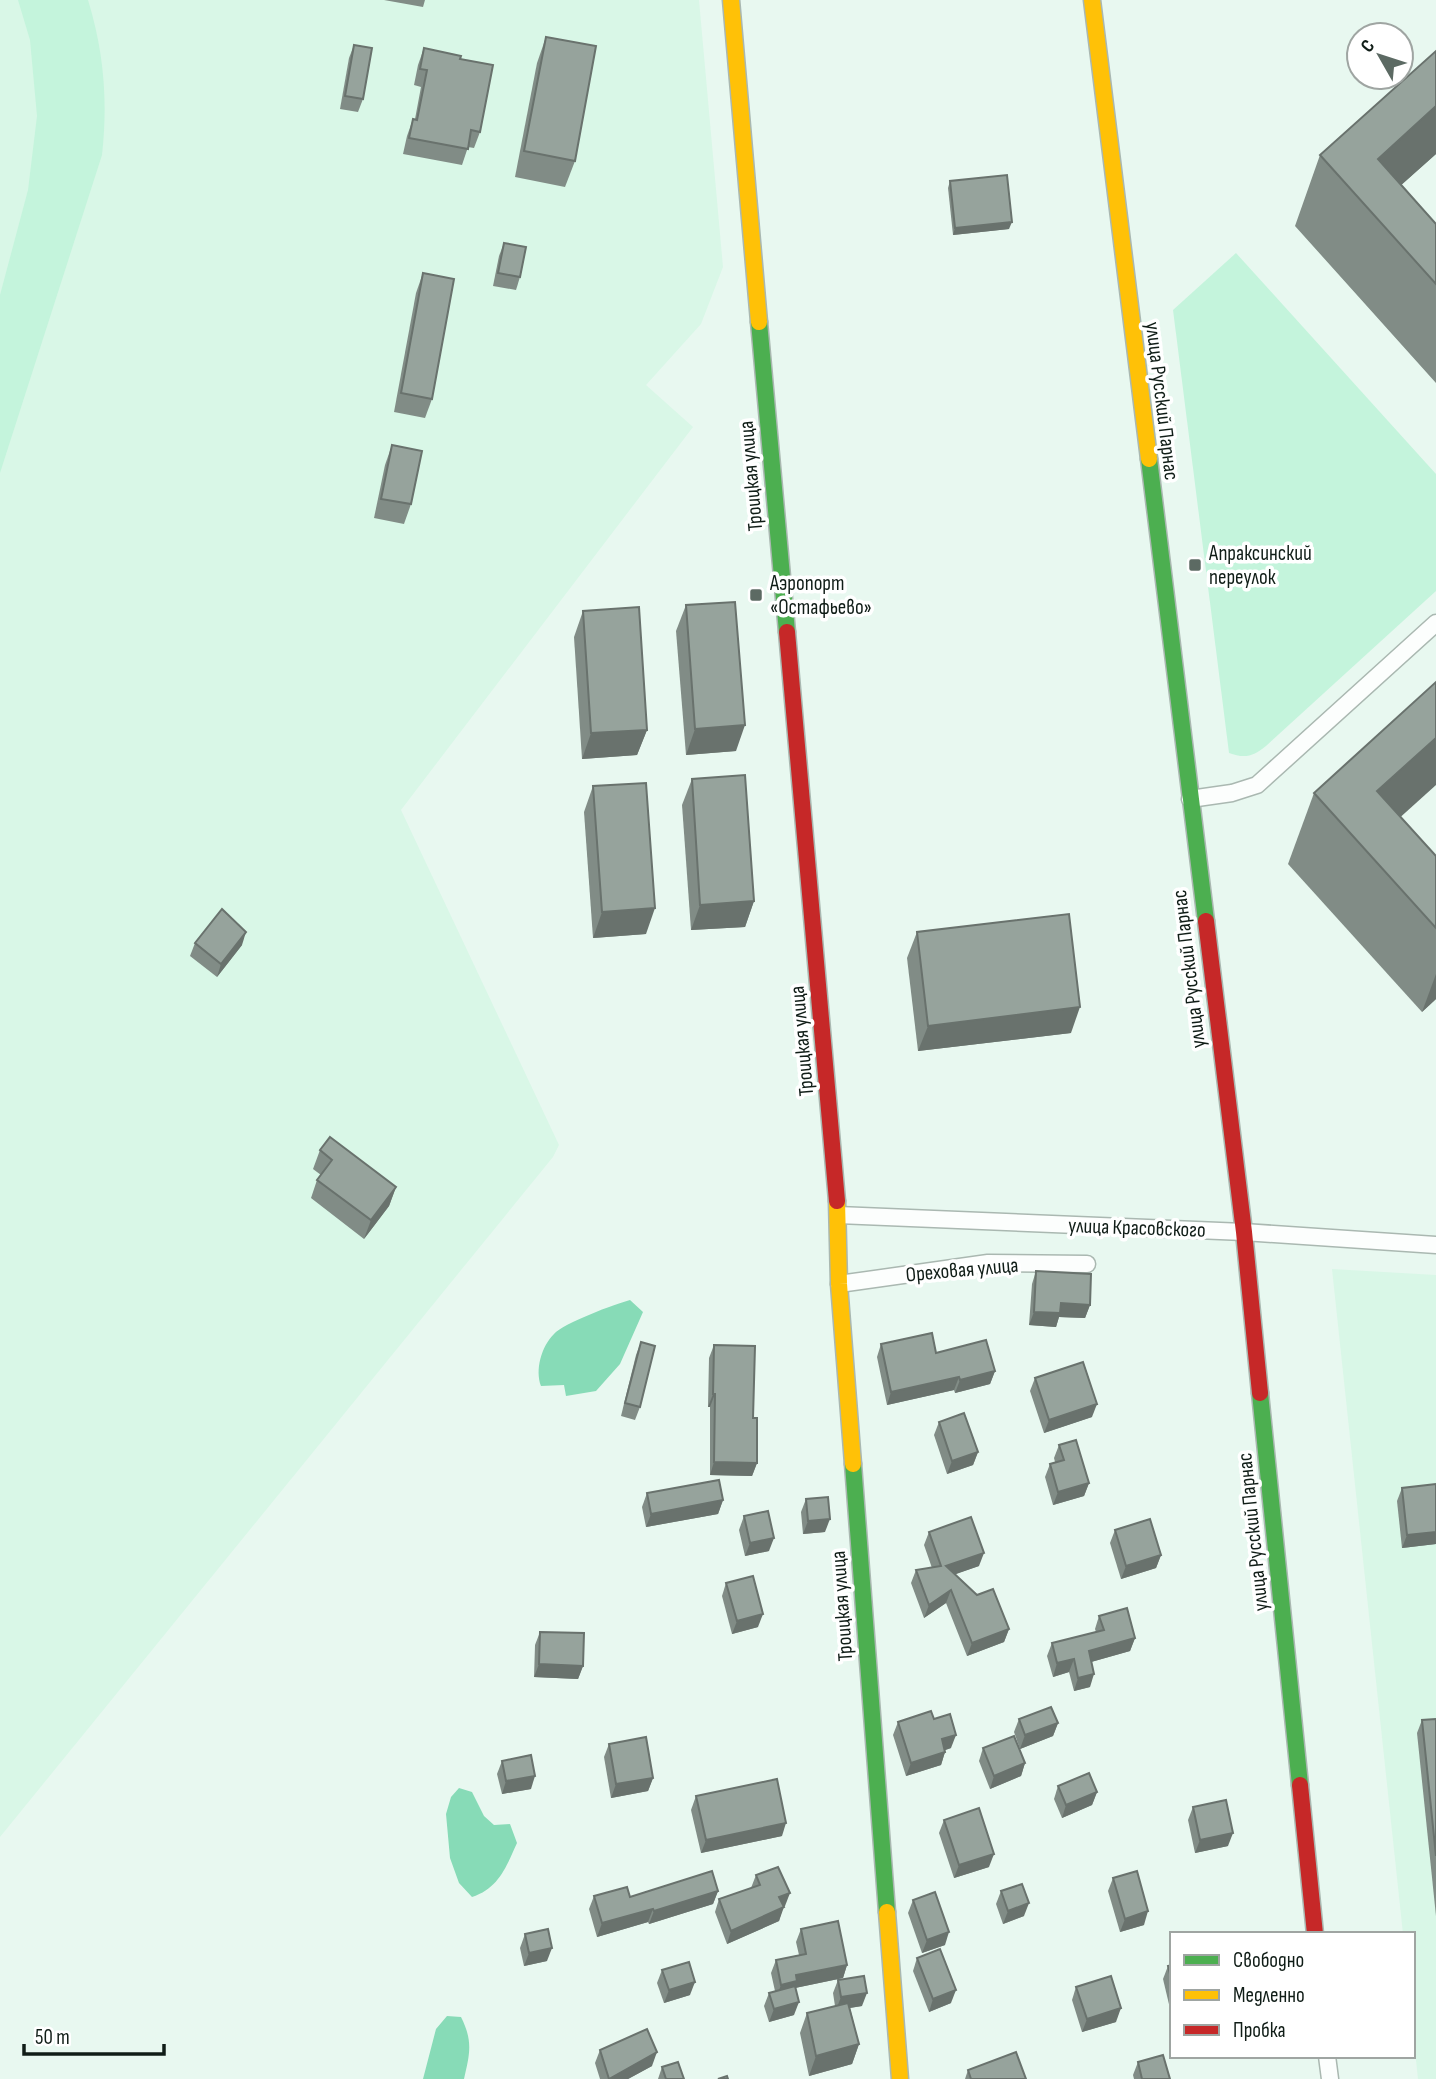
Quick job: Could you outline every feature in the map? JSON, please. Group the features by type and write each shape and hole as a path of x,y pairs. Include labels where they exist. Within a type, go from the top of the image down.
{"street":[{"name":"Троицкая улица","path":"731,0 838,1215 839,1284 900,2079"},
{"name":"улица Русский Парнас","path":"1092,0 1244,1232 1315,1932"},
{"path":"1190,799 1232,793 1257,785 1436,623"},
{"name":"улица Красовского","path":"838,1215 1244,1232 1436,1245"},
{"name":"Ореховая улица","path":"839,1284 988,1263 1087,1264"},
{"path":"1327,2058 1330,2079"}],"shaded area":[{"path":"0,0 699,0 723,267 701,324 646,385 693,427 401,810 559,1145 553,1157 0,1837"},
{"path":"18,0 88,0 101,58 105,115 102,155 0,473 0,295 28,190 37,116 30,40"},
{"path":"1236,253 1436,474 1436,591 1266,746 1245,756 1229,753 1173,310"},
{"path":"1332,1269 1436,1275 1436,2079 1418,2079 1415,2051 1415,1932 1403,1932"},
{"path":"630,1300 643,1312 620,1364 596,1391 566,1396 564,1385 541,1386 540,1359 554,1334 578,1319"},
{"path":"459,1788 472,1792 484,1816 494,1825 510,1824 517,1843 495,1882 472,1897 459,1883 450,1858 446,1814 451,1797"},
{"path":"447,2016 461,2017 469,2040 464,2079 423,2079 436,2029"}],"building":[{"path":"546,37 596,46 575,161 524,151"},
{"path":"354,45 372,48 363,99 345,96"},
{"path":"424,48 493,65 480,132 471,130 468,149 409,138 413,119 417,120 427,70 420,69"},
{"path":"1436,51 1436,106 1378,159 1436,224 1436,284 1320,155 1391,91 1415,91 1415,70"},
{"path":"1007,175 1012,222 955,228 950,181"},
{"path":"504,243 526,247 520,277 498,273"},
{"path":"423,273 454,279 432,399 401,393"},
{"path":"392,445 422,451 411,504 381,499"},
{"path":"735,602 745,725 695,729 686,605"},
{"path":"639,607 647,730 591,733 583,611"},
{"path":"1436,682 1436,738 1377,791 1436,856 1436,928 1314,793"},
{"path":"745,775 754,901 700,905 692,779"},
{"path":"646,783 655,908 602,912 593,786"},
{"path":"222,909 246,932 221,964 195,943"},
{"path":"1069,914 1080,1007 928,1026 917,932"},
{"path":"330,1137 396,1187 371,1220 317,1180 332,1160 320,1150"},
{"path":"1036,1271 1091,1274 1090,1305 1061,1303 1060,1313 1034,1312"},
{"path":"932,1333 936,1353 986,1340 995,1371 891,1392 881,1344"},
{"path":"641,1342 655,1346 640,1407 625,1403"},
{"path":"714,1345 755,1346 753,1418 757,1418 757,1463 714,1462"},
{"path":"1083,1362 1097,1404 1049,1420 1035,1378"},
{"path":"964,1413 978,1452 952,1461 939,1422"},
{"path":"1076,1440 1089,1483 1058,1492 1050,1464 1064,1460 1059,1445"},
{"path":"719,1480 723,1500 651,1514 647,1493"},
{"path":"1436,1484 1436,1532 1407,1535 1402,1488"},
{"path":"828,1497 830,1519 808,1521 806,1499"},
{"path":"768,1511 774,1538 750,1543 744,1516"},
{"path":"971,1517 984,1553 946,1566 977,1595 993,1589 1009,1629 972,1643 951,1590 929,1605 916,1570 941,1566 929,1532"},
{"path":"1150,1519 1161,1555 1126,1566 1115,1530"},
{"path":"753,1576 763,1614 737,1621 726,1583"},
{"path":"1127,1608 1135,1638 1089,1651 1094,1674 1078,1678 1074,1659 1057,1663 1052,1643 1104,1630 1099,1616"},
{"path":"540,1632 584,1633 583,1666 539,1664"},
{"path":"1051,1707 1058,1723 1025,1735 1019,1719"},
{"path":"931,1711 934,1719 950,1714 956,1735 942,1739 945,1752 911,1763 898,1722"},
{"path":"1436,1719 1436,1856 1422,1720"},
{"path":"1014,1736 1025,1763 994,1776 983,1748"},
{"path":"646,1737 653,1778 616,1784 609,1744"},
{"path":"531,1755 535,1776 506,1781 502,1761"},
{"path":"1089,1773 1097,1792 1066,1805 1058,1786"},
{"path":"777,1779 786,1823 706,1840 696,1796"},
{"path":"1226,1800 1233,1833 1200,1840 1193,1807"},
{"path":"979,1808 994,1854 959,1865 944,1820"},
{"path":"778,1867 790,1893 779,1897 784,1907 731,1931 719,1899 760,1885 756,1875"},
{"path":"712,1871 718,1891 654,1911 653,1909 602,1923 594,1896 627,1887 630,1897"},
{"path":"1137,1871 1148,1911 1125,1919 1113,1878"},
{"path":"1022,1884 1029,1903 1008,1911 1001,1891"},
{"path":"935,1892 949,1932 927,1940 913,1900"},
{"path":"838,1921 847,1965 796,1975 797,1981 781,1985 776,1960 806,1954 801,1929"},
{"path":"548,1929 552,1948 529,1953 525,1934"},
{"path":"940,1949 956,1990 933,1999 917,1958"},
{"path":"689,1962 695,1982 669,1990 662,1970"},
{"path":"864,1976 867,1993 841,1997 838,1980"},
{"path":"1111,1976 1121,2008 1087,2019 1076,1987"},
{"path":"795,1986 799,2002 774,2009 769,1993"},
{"path":"848,2003 859,2044 816,2056 807,2013"},
{"path":"647,2029 657,2052 609,2079 600,2050"},
{"path":"1016,2052 1026,2079 971,2079 968,2070"},
{"path":"1163,2055 1170,2079 1142,2079 1138,2062"},
{"path":"678,2062 684,2079 666,2079 662,2067"}],"traffic: fast":[{"path":"759,322 787,632"},
{"path":"1149,459 1206,921"},
{"path":"1260,1393 1300,1785"},
{"path":"853,1464 887,1912"}],"traffic: slow":[{"path":"731,0 759,322"},
{"path":"1092,0 1149,459"},
{"path":"837,1201 839,1284 853,1464"},
{"path":"887,1912 900,2079"}],"traffic: jam":[{"path":"787,632 837,1201"},
{"path":"1206,921 1244,1232 1260,1393"},
{"path":"1300,1785 1315,1932"}],"place":[{"name":"Апраксинский переулок","path":"1195,565"},
{"name":"Аэропорт «Остафьево»","path":"756,595"}]}
